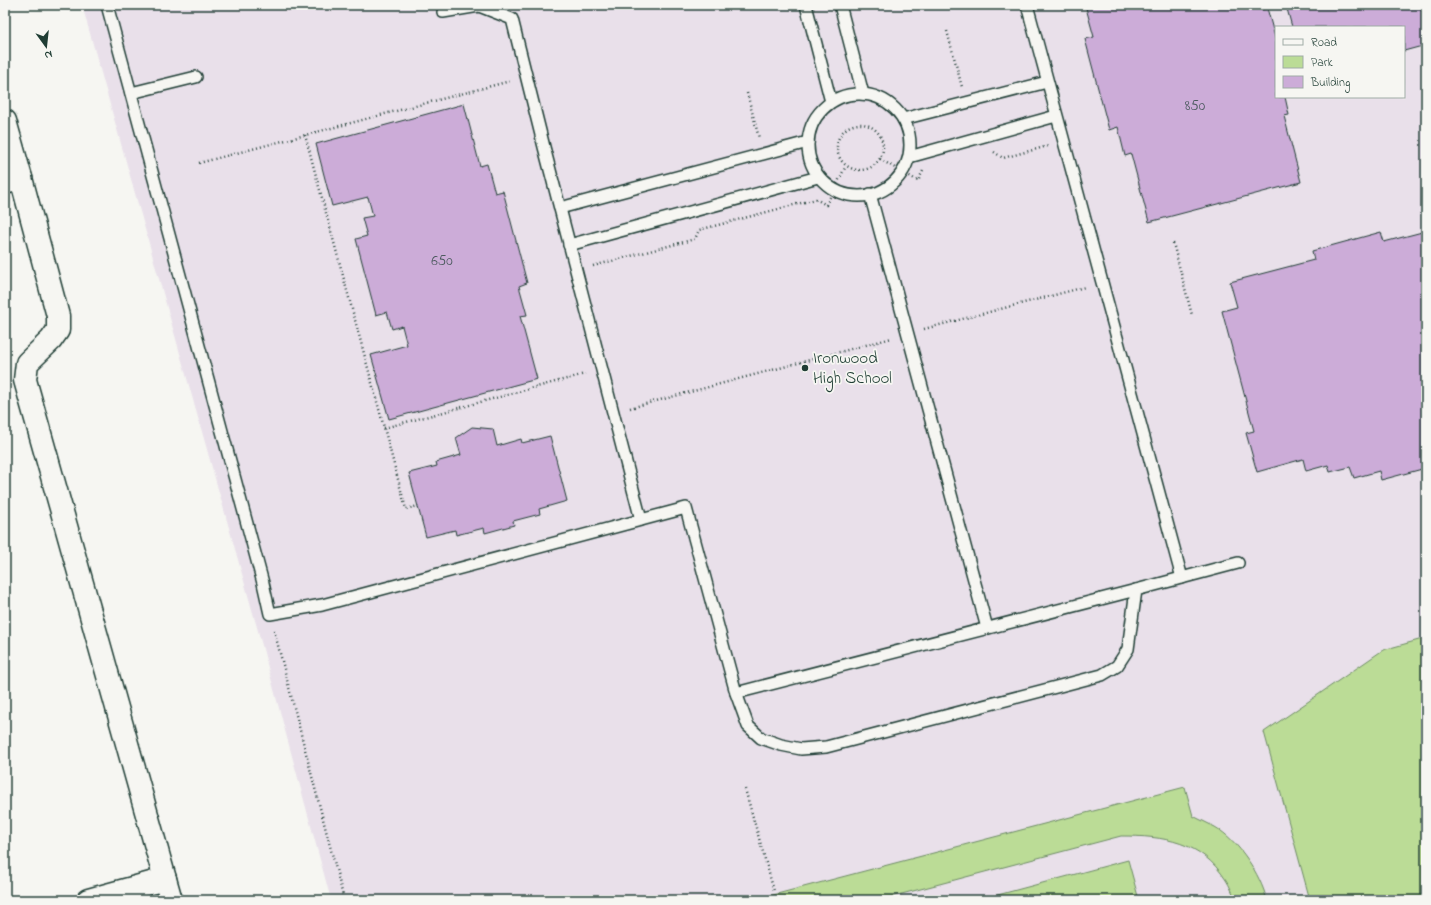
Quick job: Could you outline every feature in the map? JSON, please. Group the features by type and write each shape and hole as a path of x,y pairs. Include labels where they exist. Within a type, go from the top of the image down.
{"street":[{"path":"5,121 13,180 58,316 58,330 51,340 28,363 25,380 171,900"},
{"path":"88,900 165,879"}],"lane":[{"path":"108,5 263,583 270,614 322,605 686,508 736,693 748,726 761,738 780,745 801,749 826,747 1102,675 1117,666 1128,649 1136,590"},
{"path":"806,5 831,102"},
{"path":"840,5 863,94"},
{"path":"1027,5 1046,82 1182,578"},
{"path":"443,12 479,6 512,19 641,520"},
{"path":"131,93 196,77"},
{"path":"903,119 1046,82"},
{"path":"863,94 886,102 896,109 903,119 908,132 910,144 909,158 902,172 891,185 877,193 861,196 845,195 833,189 818,177 808,154 808,142 811,126 819,113 831,102 851,95 863,94"},
{"path":"909,158 1056,116"},
{"path":"560,208 808,142"},
{"path":"569,245 818,177"},
{"path":"870,194 988,628"},
{"path":"736,693 1238,563"}],"path":[{"path":"199,164 512,81"},
{"path":"858,124 873,128 882,140 883,148 881,156 877,162 871,168 864,170 856,170 846,166 836,150 839,135 851,126 858,124"},
{"path":"305,136 406,509 418,506"},
{"path":"576,270 695,240 699,230 816,199 826,205 846,166"},
{"path":"1173,243 1192,314"},
{"path":"613,412 1102,282"},
{"path":"384,428 589,373"},
{"path":"270,614 344,900"},
{"path":"745,789 774,891"}],"shaded area":[{"name":"Ironwood High School","path":"82,5 1426,5 1426,900 331,900 260,638"}],"green space":[{"path":"1426,638 1426,900 1310,900 1264,732 1383,650"},
{"path":"1185,787 1193,816 1224,833 1240,849 1254,869 1267,900 1236,900 1227,882 1216,867 1193,849 1180,843 1152,837 1121,836 879,900 754,900"},
{"path":"1128,860 1139,900 979,900"}],"building":[{"path":"1259,5 1261,10 1267,8 1275,37 1275,98 1285,98 1289,115 1284,116 1301,182 1149,222 1131,154 1125,156 1118,127 1109,130 1085,39 1094,37 1086,8 1093,6"},
{"path":"1286,5 1426,5 1426,24 1423,25 1426,45 1405,51 1405,26 1292,26"},
{"path":"464,104 480,166 487,164 495,193 503,191 527,283 519,286 527,315 520,316 537,379 389,419 371,355 407,345 402,326 392,329 387,312 376,315 356,239 367,236 362,218 373,216 368,197 332,206 316,144"},
{"path":"1426,231 1426,468 1381,480 1379,471 1354,478 1350,467 1330,472 1328,465 1306,471 1303,459 1257,472 1246,433 1254,431 1222,311 1237,307 1230,282 1314,260 1312,251 1381,232 1384,242"},
{"path":"472,427 493,429 497,446 521,439 522,443 550,436 567,501 539,509 540,514 513,521 514,525 485,533 484,528 456,535 455,530 426,537 409,473 437,466 436,462 461,455 456,438"}],"place":[{"name":"Ironwood High School","path":"805,368"}]}
